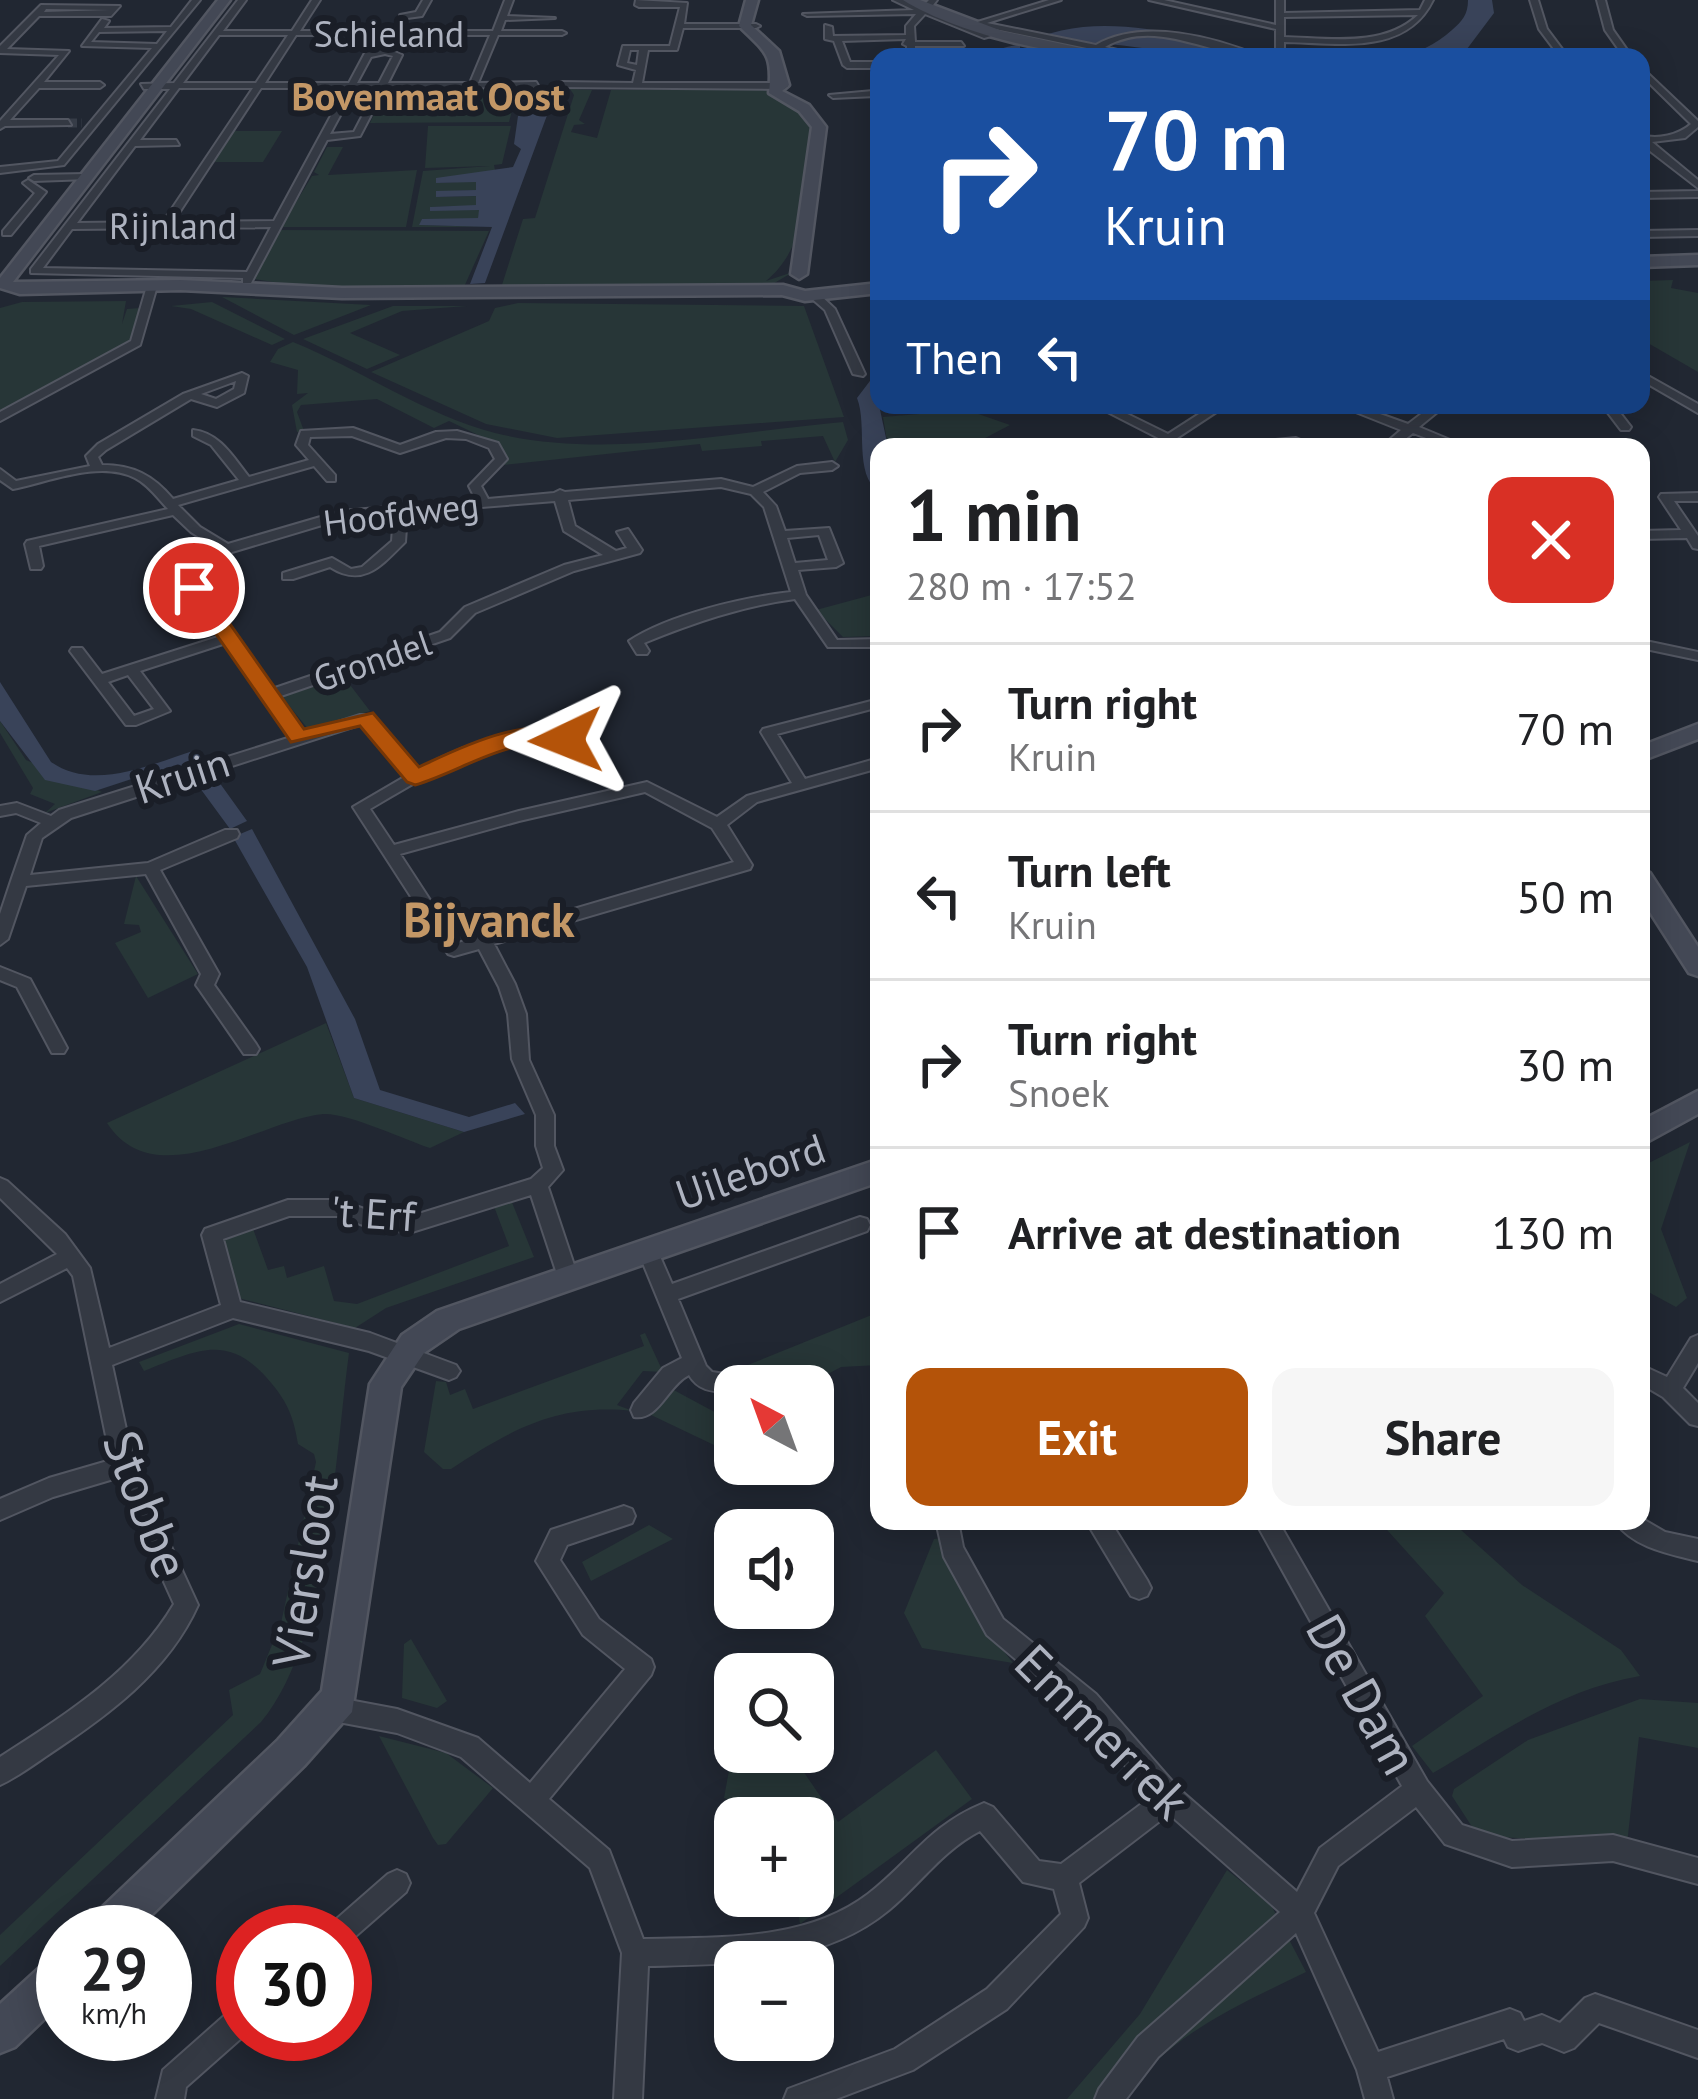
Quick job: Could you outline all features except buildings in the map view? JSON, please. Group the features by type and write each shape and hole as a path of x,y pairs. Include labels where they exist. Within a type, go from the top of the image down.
{"street":[{"path":"0,182 35,176 61,164 119,85 196,0"},
{"path":"151,86 213,0"},
{"path":"224,0 76,177 15,239 7,291 207,289 246,282"},
{"path":"242,0 69,226 35,272 38,275 437,293 870,288"},
{"path":"166,226 316,0"},
{"path":"322,137 356,134 398,55 394,14 402,0"},
{"path":"277,224 368,55 419,14 427,0"},
{"path":"473,85 509,0"},
{"path":"752,0 752,26 773,51 777,95 814,116 819,127 802,254 806,274 824,290 859,374"},
{"path":"805,0 808,26"},
{"path":"897,0 1059,48"},
{"path":"909,0 1000,34"},
{"path":"974,25 1057,0"},
{"path":"1153,0 1281,36 1395,36 1425,12 1429,0"},
{"path":"1280,0 1281,48"},
{"path":"1534,0 1539,21 1558,48"},
{"path":"1600,0 1609,30 1622,48"},
{"path":"639,2 684,5 674,48 626,48 622,64 639,68"},
{"path":"807,14 926,5"},
{"path":"909,48 907,41 926,5"},
{"path":"0,51 44,7 111,14 85,44 158,46"},
{"path":"1281,15 1425,12"},
{"path":"502,18 551,18"},
{"path":"1539,21 1530,23 1546,48"},
{"path":"680,26 752,26"},
{"path":"828,27 830,39 961,44"},
{"path":"97,30 172,31"},
{"path":"1099,48 1118,33 1139,31 1217,48"},
{"name":"Schieland","path":"217,33 562,33"},
{"path":"837,39 847,65 870,65"},
{"path":"1033,42 1066,48"},
{"path":"637,85 644,48"},
{"path":"0,51 66,53 2,124"},
{"path":"1650,79 1696,124 1682,136 1650,140"},
{"path":"562,85 778,82"},
{"path":"37,85 100,85"},
{"path":"151,86 536,85"},
{"path":"833,95 870,94"},
{"path":"2,124 68,123"},
{"path":"1650,135 1698,173"},
{"path":"134,142 176,143"},
{"path":"1650,146 1698,185"},
{"path":"1650,160 1667,159"},
{"path":"0,170 76,177"},
{"path":"0,262 41,192 35,176"},
{"path":"1650,195 1698,194"},
{"name":"Rijnland","path":"69,226 277,224 246,282"},
{"path":"1650,234 1698,232"},
{"path":"1650,259 1698,257"},
{"path":"782,287 806,274"},
{"path":"0,418 136,343 150,289"},
{"path":"1650,385 1698,409"},
{"path":"96,466 92,456 102,447 192,395"},
{"path":"1120,414 1171,437 1207,414"},
{"path":"1369,414 1436,438"},
{"path":"1401,438 1430,414"},
{"path":"1615,414 1625,427"},
{"path":"331,478 302,445 305,434 353,432 400,449 441,430 452,431 494,446 501,459 475,486 482,502"},
{"path":"197,433 215,442 246,481"},
{"path":"32,544 316,462"},
{"path":"3,484 96,466 150,482 189,530 227,549 194,588 299,737"},
{"path":"832,466 797,470 755,491 770,506 799,595 833,644 870,643"},
{"name":"Hoofdweg","path":"227,549 340,515 699,482 755,491"},
{"path":"560,494 569,528 614,556 635,550 623,532"},
{"path":"1694,539 1664,497 1698,496"},
{"path":"288,575 332,562 350,573 366,570 398,542 401,510"},
{"path":"24,523 36,566"},
{"path":"780,535 824,531 836,563 790,567"},
{"path":"1650,536 1694,539"},
{"name":"Grondel","path":"271,694 445,635 470,610 569,568 614,556"},
{"path":"642,651 636,641 694,617 762,598 799,595"},
{"path":"99,680 231,637"},
{"path":"1650,646 1698,656"},
{"path":"77,651 131,722 163,711 131,670"},
{"path":"801,785 768,732 870,705"},
{"name":"Kruin","path":"49,820 365,718 415,777"},
{"path":"1650,750 1698,731"},
{"path":"392,851 547,806 577,805 647,787 718,824 744,865 454,950 361,807 476,749 544,734 566,740 560,760"},
{"path":"718,824 752,799 870,766"},
{"path":"0,811 17,808 49,820 35,835 0,939"},
{"path":"19,881 152,868 231,834"},
{"path":"152,868 210,974 206,985 250,1049"},
{"path":"1650,891 1689,936 1698,967"},
{"path":"484,942 515,1006 522,1061 545,1115 545,1146 553,1170 538,1185 569,1280"},
{"path":"0,973 25,983 58,1048"},
{"path":"1650,1129 1698,1101"},
{"name":"Uilebord","path":"648,1251 870,1173"},
{"name":"'t Erf","path":"232,1310 212,1235 288,1208 339,1208 376,1222 412,1224 538,1185"},
{"name":"Stobbe","path":"0,1186 71,1256 86,1278 123,1466 186,1605 147,1658 68,1729 0,1772"},
{"path":"667,1294 860,1225"},
{"path":"405,1354 448,1320 648,1251 692,1363 706,1381 714,1382"},
{"path":"0,1294 71,1256"},
{"path":"101,1360 232,1310 405,1354 448,1371"},
{"path":"1671,1390 1698,1344"},
{"name":"Viersloot","path":"133,1905 333,1709 344,1685 386,1384 405,1354"},
{"path":"642,1410 670,1374 692,1363"},
{"path":"1650,1379 1671,1390 1698,1417"},
{"path":"0,1510 123,1466"},
{"path":"533,1799 642,1667 591,1627 548,1561 559,1537 624,1516"},
{"name":"Emmerrek","path":"949,1530 952,1549 995,1627 1087,1703 1170,1798 1300,1912"},
{"path":"1103,1530 1139,1588"},
{"name":"De Dam","path":"1271,1530 1418,1790 1329,1858 1300,1912"},
{"path":"1641,1530 1660,1541 1698,1550"},
{"path":"333,1709 398,1721 469,1747 600,1859 635,1954 628,2099"},
{"path":"1418,1790 1454,1834 1512,1855 1612,1848 1698,1871"},
{"path":"635,1954 783,1946 873,1906 962,1822 984,1816 1032,1873 1064,1878 1170,1798"},
{"path":"798,2099 903,2060 997,1999 1075,1918 1064,1878"},
{"path":"372,1905 397,1883"},
{"path":"1109,2099 1148,2047 1300,1912 1371,2068 1379,2099"},
{"path":"0,2032 36,1998"},
{"path":"1371,2068 1510,2023 1518,2037 1542,2029 1564,2038 1595,2008 1698,2044"},
{"path":"170,2099 173,2080 216,2042"}],"shaded area":[{"path":"386,89 530,89 524,107 512,111 509,122 370,123"},
{"path":"570,89 592,90 579,120 585,124 574,125 571,132 597,138 611,90 767,89 804,114 812,129 803,212 791,250 766,281 793,272 771,285 501,288 523,219 535,218 574,95"},
{"path":"428,126 511,126 502,164 494,165 495,170 437,183 477,181 477,190 436,192 436,197 477,196 476,206 431,207 480,210 478,219 422,219 420,225 492,227 412,227 423,171 490,166 425,168"},
{"path":"228,131 282,131 263,162 208,162"},
{"path":"327,147 343,147 328,175 417,170 406,227 281,227 312,176 319,175 314,172"},
{"path":"281,230 489,231 464,287 311,288 254,279"},
{"path":"1673,280 1671,288 1698,293 1698,372 1650,344 1650,281"},
{"path":"222,297 371,305 294,335"},
{"path":"126,301 122,324 127,309 140,308 131,342 0,415 0,308 22,302"},
{"path":"212,302 285,339 272,345 191,309 171,306"},
{"path":"518,303 804,306 844,417 557,438 486,424 371,372 489,321 495,308"},
{"path":"393,306 467,306 402,311 350,333 400,355 367,369 303,339"},
{"path":"293,342 443,415 537,441 624,444 843,422 848,440 835,462 823,436 761,441 762,446 702,451 700,444 504,465 499,445 449,421 434,428 377,399 301,405 297,412 304,431 297,432 292,405 308,393 297,394 298,370 270,362 278,349"},
{"path":"978,414 1010,425 985,438 886,438 883,417"},
{"path":"870,595 870,636 843,637 816,610"},
{"path":"344,677 370,711 309,730 282,697"},
{"path":"0,721 26,760 102,792 45,813 55,804 30,794 33,788 0,733"},
{"path":"136,876 198,974 148,998 115,943 141,932 139,925 124,924"},
{"path":"326,1023 354,1098 464,1132 430,1148 361,1122 323,1114 181,1155 153,1154 128,1144 107,1123"},
{"path":"1690,1142 1661,1229 1687,1298 1676,1307 1650,1293 1650,1162"},
{"path":"509,1195 534,1257 386,1308 355,1328 238,1298 220,1237 252,1226 268,1270 284,1266 287,1278 324,1266 334,1301 357,1304 509,1246 492,1201"},
{"path":"870,1316 870,1365 834,1371 834,1365 748,1365"},
{"path":"239,1324 349,1353 315,1598 283,1688 261,1722 65,1905 36,1905 36,1932 0,1966 0,1935 233,1715 229,1690 260,1674 281,1623 314,1454 298,1444 278,1391 242,1357 228,1351 198,1352 144,1371 139,1362"},
{"path":"645,1333 663,1372 643,1371 617,1405 633,1411 582,1411 537,1422 451,1469 443,1469 424,1452 436,1381 446,1382 450,1395 465,1389 473,1409 644,1346 640,1335"},
{"path":"670,1388 714,1412 714,1445 649,1414"},
{"path":"649,1525 673,1539 591,1581 582,1562"},
{"path":"1387,1530 1461,1530 1522,1585 1621,1650 1640,1676 1557,1702 1433,1773 1412,1746 1483,1696 1425,1616 1444,1593"},
{"path":"942,1538 978,1618 1013,1663 922,1648 904,1613 934,1539"},
{"path":"411,1639 447,1701 437,1708 402,1698 404,1644"},
{"path":"1640,1699 1698,1703 1698,1748 1639,1737 1627,1844 1478,1836 1452,1796 1454,1789 1528,1740"},
{"path":"379,1736 446,1753 493,1788 446,1844 438,1845 433,1838"},
{"path":"936,1750 972,1799 834,1899 834,1816 838,1822"},
{"path":"729,1773 804,1773 821,1797 724,1797"},
{"path":"1227,1870 1271,1905 1306,1972 1183,2039 1123,2099 1067,2099 1140,2014"}],"water":[{"path":"1468,0 1492,0 1494,13 1468,48 1421,48 1452,30 1464,17"},
{"path":"1120,26 1246,48 1140,48 1023,45 1052,33"},
{"path":"540,91 556,91 485,283 470,284 492,227 419,225 422,219 478,218 479,210 430,211 430,207 476,205 476,196 436,197 436,191 476,190 476,182 436,183 436,178 513,167 521,149 514,144 518,116 531,112"},
{"path":"870,381 870,414 881,414 886,438 870,438 870,482 864,462 857,398"},
{"path":"0,682 51,762 68,771 104,775 196,750 247,821 230,829 197,784 162,769 95,791 45,780 0,721"},
{"path":"252,829 355,1019 380,1090 469,1117 515,1103 525,1114 464,1132 354,1098 307,967 233,837"}],"tunnel":[{"path":"68,123 82,123"}],"district":[{"name":"Bovenmaat Oost","path":"428,95"},
{"name":"Bijvanck","path":"489,919"}],"route":[{"path":"194,588 299,737 365,718 415,777 476,749 544,734 566,740"}]}
